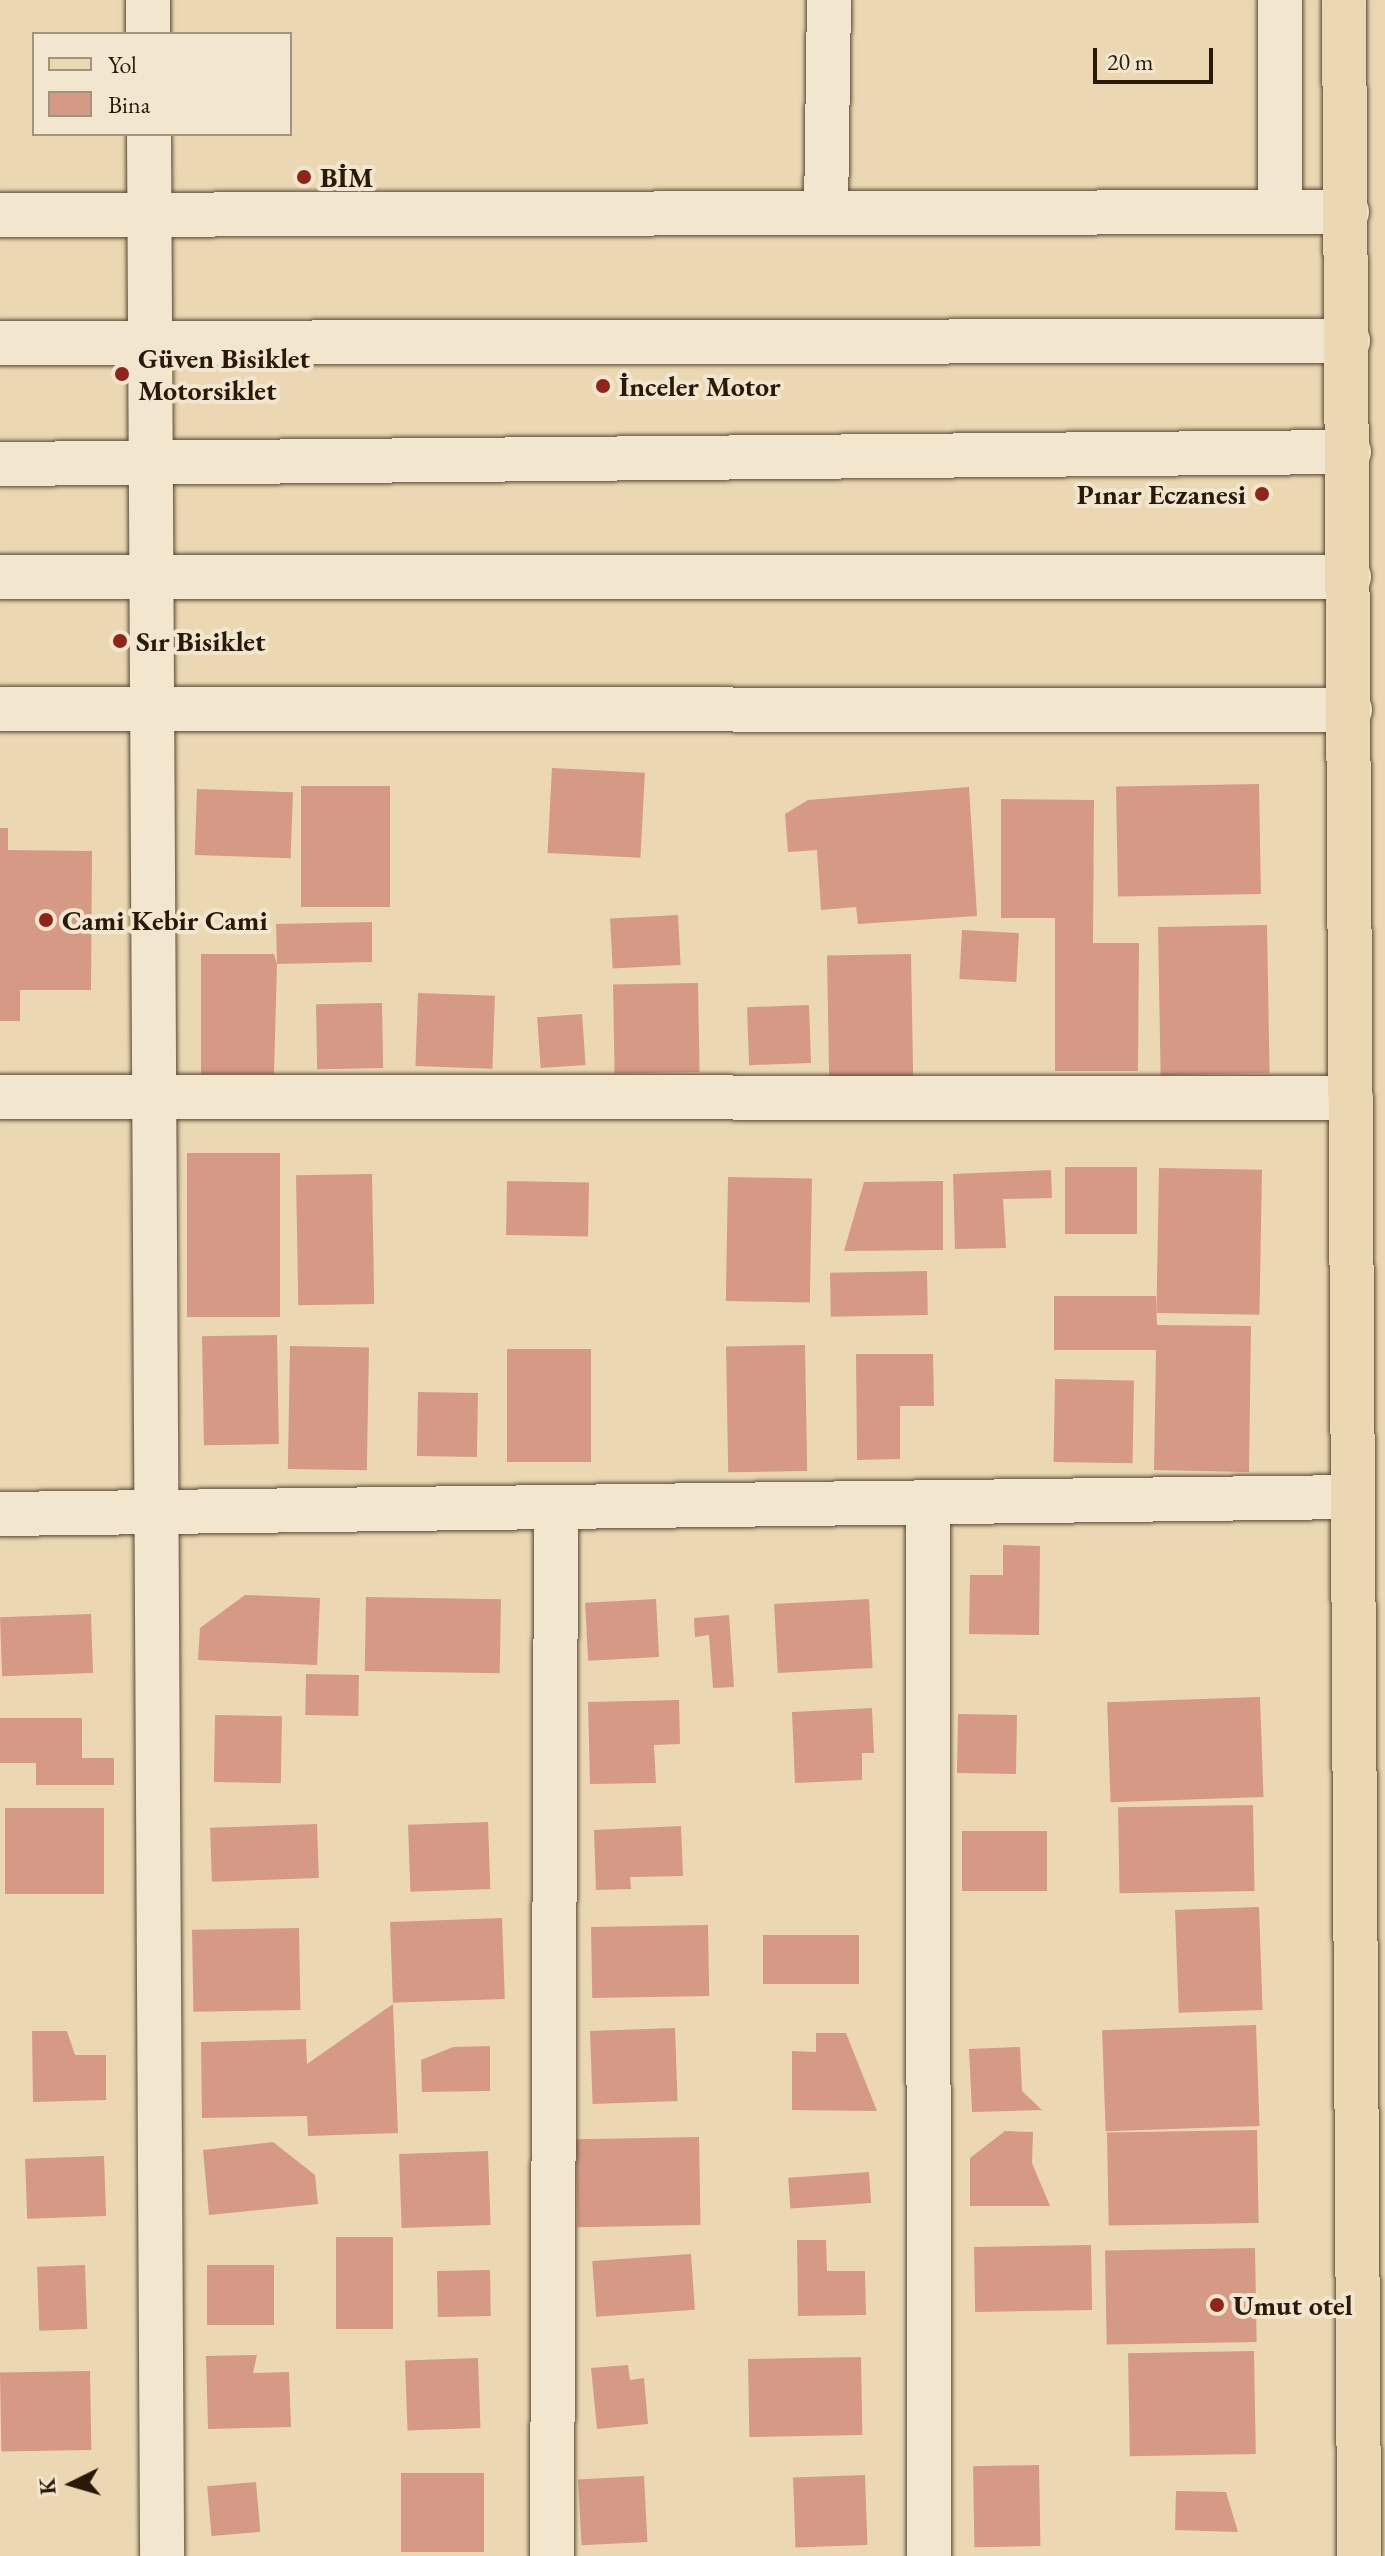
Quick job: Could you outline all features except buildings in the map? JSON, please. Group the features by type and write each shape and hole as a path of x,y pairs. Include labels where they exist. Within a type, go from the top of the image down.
{"main road":[{"path":"1344,0 1359,2556"}],"street":[{"path":"148,0 148,32"},
{"path":"826,213 829,0"},
{"path":"1280,0 1280,212"},
{"path":"149,136 159,1515 162,2556"},
{"path":"0,215 1347,212"},
{"path":"0,343 1348,341"},
{"path":"0,464 1349,452"},
{"path":"0,577 1349,577"},
{"path":"0,709 1350,710"},
{"path":"0,1097 1351,1098"},
{"path":"0,1514 159,1515 1352,1497"},
{"path":"928,1504 929,2556"},
{"path":"552,2556 556,1509"}],"place":[{"name":"BİM","path":"304,177"},
{"name":"Güven Bisiklet Motorsiklet","path":"122,374"},
{"name":"İnceler Motor","path":"603,386"},
{"name":"Pınar Eczanesi","path":"1262,494"},
{"name":"Sır Bisiklet","path":"120,641"},
{"name":"Cami Kebir Cami","path":"46,920"},
{"name":"Umut otel","path":"1217,2305"}]}
